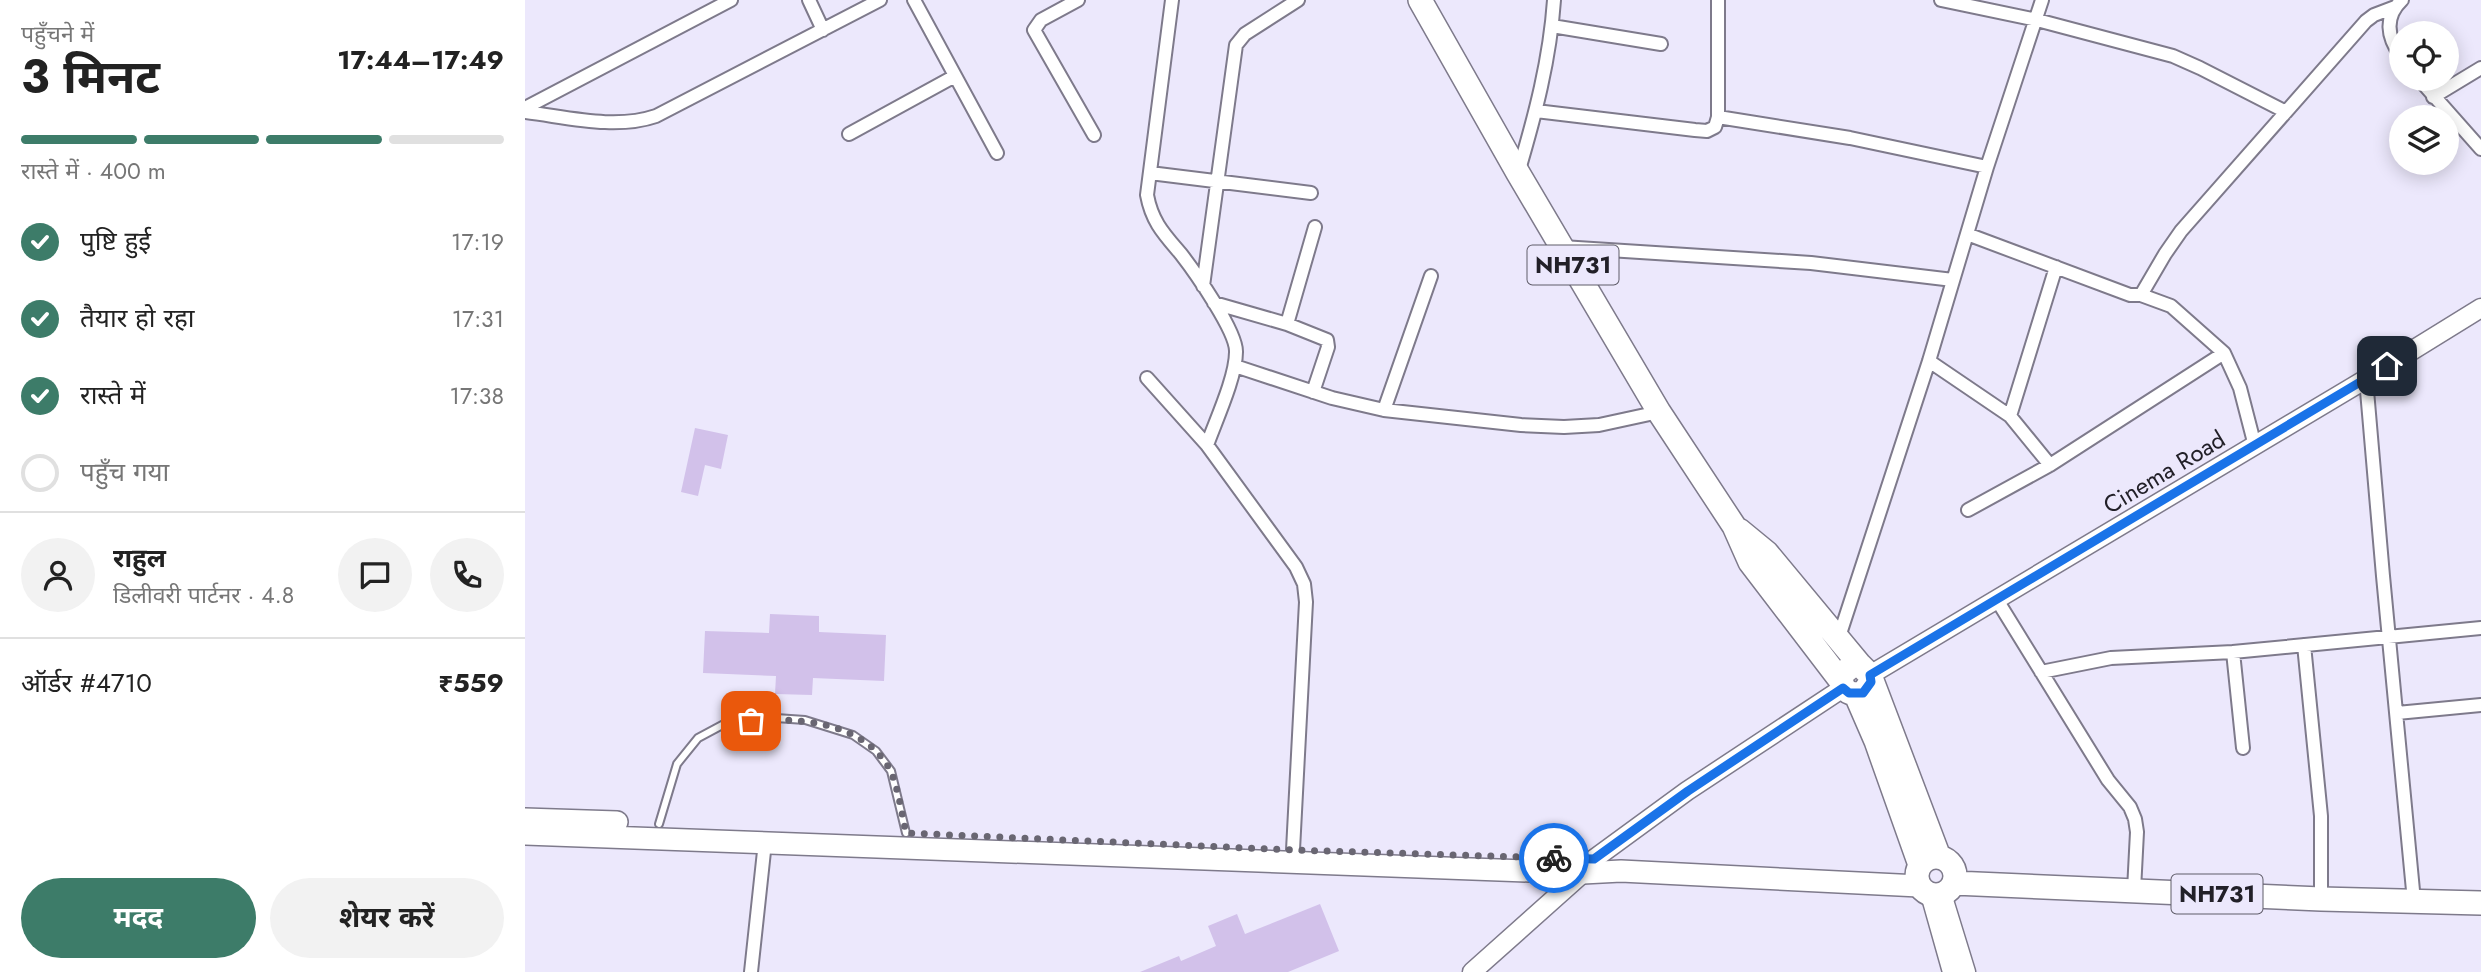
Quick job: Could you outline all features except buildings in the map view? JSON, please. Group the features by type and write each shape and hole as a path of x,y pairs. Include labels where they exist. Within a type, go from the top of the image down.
{"highway":[{"name":"NH731","path":"1420,0 1518,173 1660,412 1734,526 1750,562 1857,681"},
{"name":"NH731","path":"1734,526 1767,553 1838,639 1857,681 1934,880 2322,899 2481,903"}],"main road":[{"path":"525,819 1293,850 1588,866 1621,871 1934,880"},
{"path":"525,834 1588,866"}],"street":[{"path":"525,110 731,0"},
{"path":"809,0 823,30"},
{"path":"525,110 612,122 642,121 880,0"},
{"path":"914,0 997,153"},
{"path":"1078,0 1041,20 1034,30 1094,135"},
{"path":"1172,0 1147,195 1155,222 1194,270 1235,341 1235,366 1207,445"},
{"path":"1203,286 1237,45 1245,34 1298,0"},
{"path":"1518,173 1536,111 1552,26 1554,0"},
{"path":"1536,111 1707,131 1715,127 1718,117 1718,0"},
{"path":"1941,0 2037,20 2173,56 2286,112"},
{"path":"1838,639 1929,361 1987,167 2042,0"},
{"path":"2389,31 2389,17 2398,4"},
{"path":"2141,295 2181,231 2366,21 2398,4"},
{"path":"1552,26 1661,44"},
{"path":"2433,97 2481,68"},
{"path":"849,134 955,76"},
{"path":"2428,91 2480,147"},
{"path":"1718,117 1850,138 1987,167"},
{"path":"1150,173 1311,193"},
{"path":"1287,324 1315,228"},
{"path":"1967,234 2130,295 2141,295 2171,306 2224,353 2240,388 2255,446"},
{"path":"1562,247 1811,263 1953,279"},
{"path":"2010,416 2056,267"},
{"path":"1384,410 1431,276"},
{"path":"1214,303 1287,324 1327,340 1328,347 1313,392"},
{"name":"Cinema Road","path":"1472,972 1588,866 1688,791 1857,681 2255,446 2481,308"},
{"path":"1968,510 2050,465 2224,353"},
{"path":"1929,361 2010,416 2050,465"},
{"path":"1235,366 1313,392 1384,410 1521,425 1599,425 1660,412"},
{"path":"1147,378 1207,445 1296,567 1304,584 1306,602 1293,850"},
{"path":"2366,379 2414,901"},
{"path":"1997,600 2108,780 2130,807 2137,832 2134,890"},
{"path":"2041,672 2111,658 2233,652 2481,628"},
{"path":"2304,646 2320,790 2322,899"},
{"path":"2233,652 2243,748"},
{"path":"2397,713 2481,705"},
{"path":"751,972 765,842"},
{"path":"1934,880 1952,972"},
{"path":"1934,880 1966,972"}],"lane":[{"path":"659,824 677,764 698,738 726,723 805,720 853,735 876,751 891,771 906,833"}],"way so far":[{"path":"751,721 805,720 853,735 876,751 891,771 906,833 1554,858"}],"route":[{"path":"1554,858 1594,859 1688,791 1843,688 1856,695 1863,693 1871,682 1870,675 2387,366"}]}
